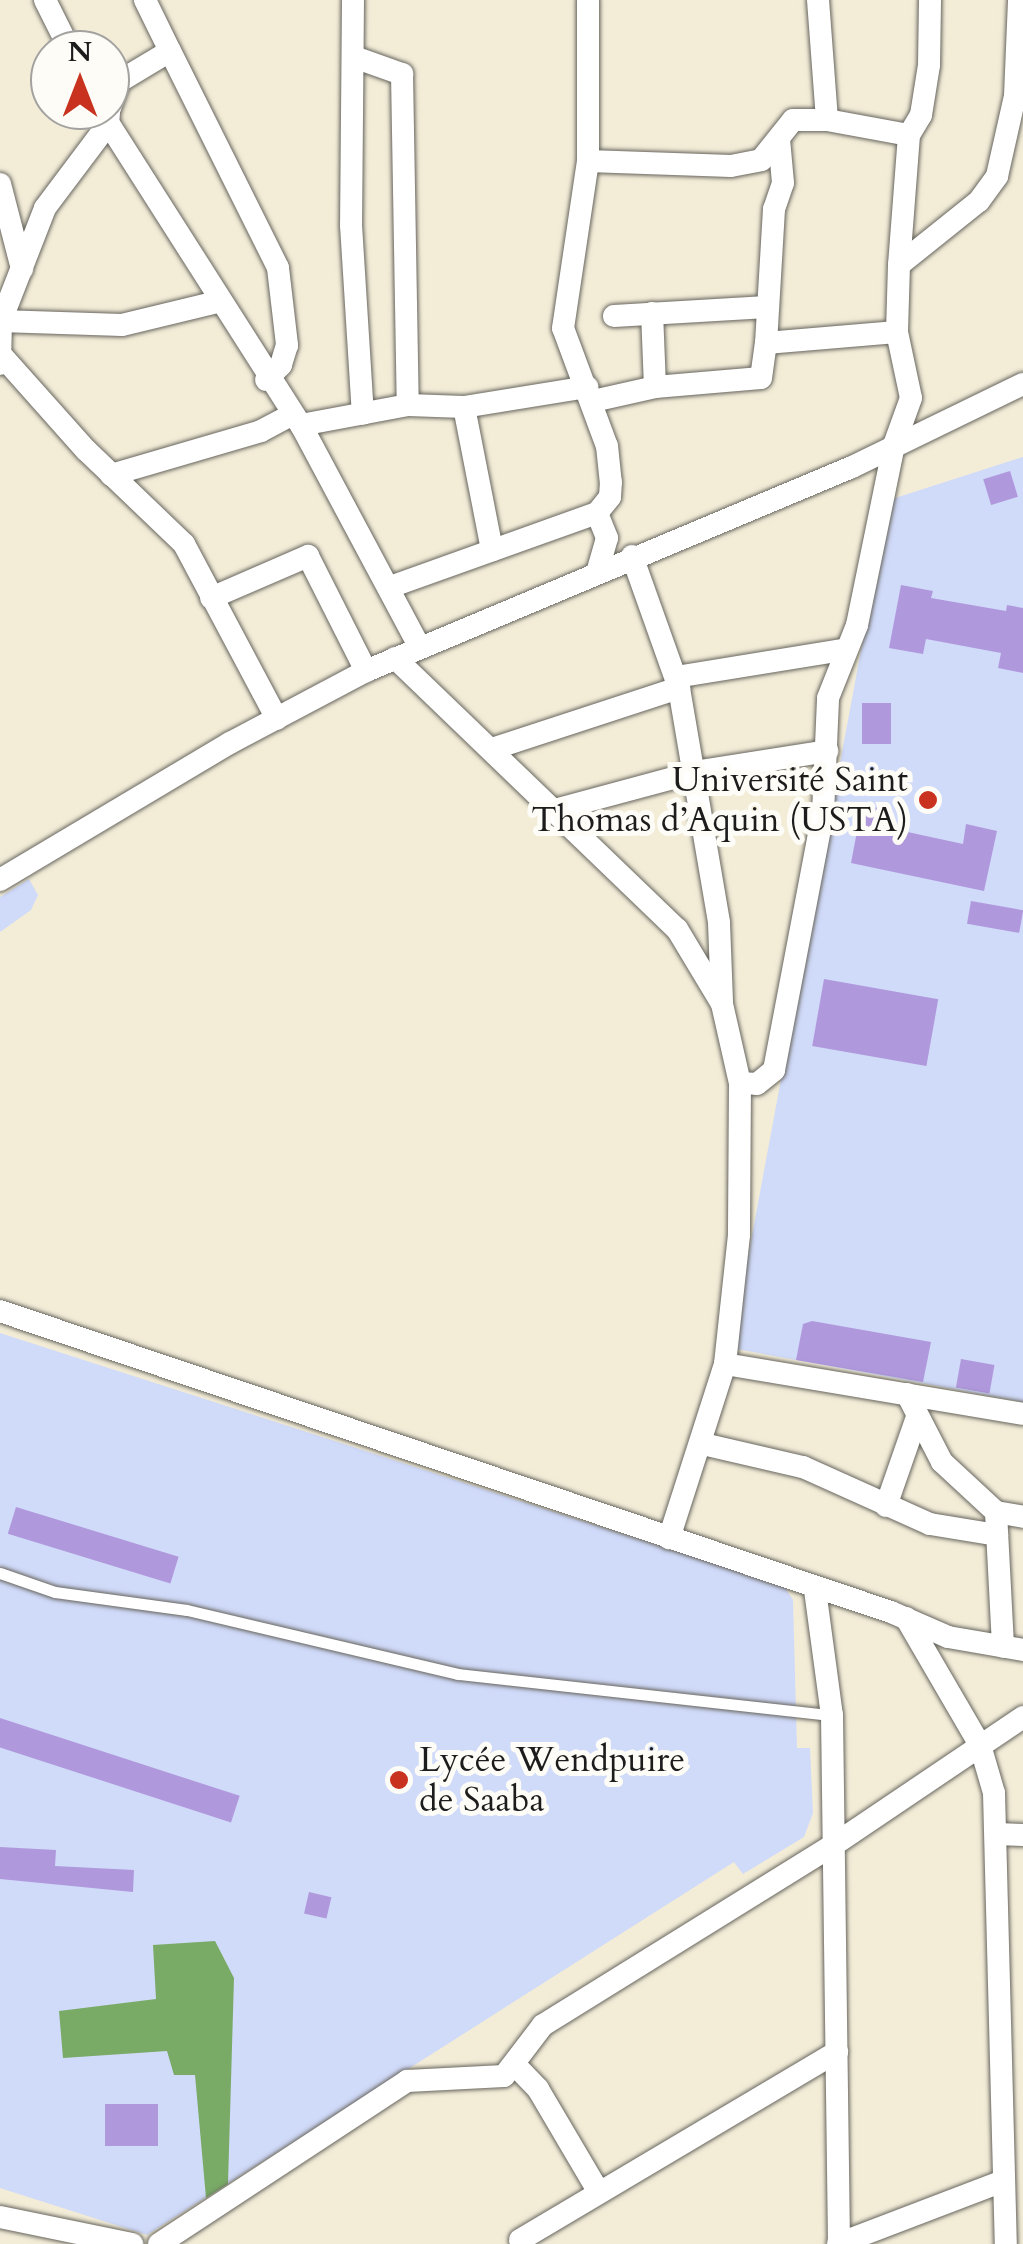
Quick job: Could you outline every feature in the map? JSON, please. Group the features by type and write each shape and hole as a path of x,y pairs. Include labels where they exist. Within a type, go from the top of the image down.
{"street":[{"path":"45,0 60,30"},
{"path":"145,0 278,268 288,344 281,365 266,380"},
{"path":"353,0 357,58 352,225 363,414"},
{"path":"390,588 597,514 610,497 611,482 590,394 563,328 588,161 588,0"},
{"path":"818,0 827,120"},
{"path":"740,1083 758,1084 774,1070 813,877 827,751 828,698 843,650 857,625 894,446 911,398 897,332 900,264 909,135 924,98 930,0"},
{"path":"900,264 980,201 997,176 1015,96 1019,0"},
{"path":"130,75 170,50"},
{"path":"357,58 402,74 408,406"},
{"path":"588,161 731,166 761,160 794,120 827,120 909,135"},
{"path":"96,130 44,208 23,272 1,321 2,361 184,544 277,719"},
{"path":"117,130 217,302 266,380 297,419 419,646"},
{"path":"112,475 297,419 408,406 464,407 761,378 774,209 783,183 780,139"},
{"path":"0,184 8,244 23,272"},
{"path":"1,321 122,324 217,302"},
{"path":"614,316 768,307"},
{"path":"652,312 655,387"},
{"path":"766,343 897,332"},
{"path":"0,880 366,671 894,446 1023,384"},
{"path":"464,407 492,550"},
{"path":"597,514 607,538 598,570"},
{"path":"211,598 308,556 366,671"},
{"path":"632,556 677,682 719,922 722,1004 740,1083 739,1235 724,1364 703,1444 668,1538"},
{"path":"492,749 677,682 843,650"},
{"path":"396,658 558,809 677,929 722,1004"},
{"path":"558,809 695,772 827,751"},
{"path":"0,1312 906,1618 948,1637 1013,1649 996,1524 949,1470 907,1394"},
{"path":"724,1364 1023,1414"},
{"path":"886,1506 917,1417"},
{"path":"703,1444 802,1467 930,1524 996,1524 1023,1517"},
{"path":"815,1590 832,1715 839,2244 1003,2181"},
{"path":"906,1618 980,1745 997,1834 1011,1993 1003,2181 1006,2244"},
{"path":"166,2242 408,2081 485,2080 515,2065 543,2025 835,1844 1023,1717"},
{"path":"997,1834 1023,1835"},
{"path":"520,2240 598,2190 837,2052"},
{"path":"515,2065 538,2089 598,2190"},
{"path":"2,2216 27,2244"},
{"path":"2,2216 132,2244"}],"lane":[{"path":"0,1573 56,1592 187,1610 458,1674 832,1715"}],"shaded area":[{"name":"Université Saint Thomas d’Aquin (USTA)","path":"1023,457 1023,1402 731,1348 889,500"},
{"path":"29,879 38,895 31,910 0,932 0,897"},
{"name":"Lycée Wendpuire de Saaba","path":"0,1333 784,1586 793,1600 797,1748 810,1748 813,1813 804,1837 743,1874 734,1862 147,2235 0,2188"}],"green space":[{"path":"215,1941 234,1978 228,2184 206,2198 195,2075 174,2075 167,2051 63,2058 59,2011 156,1999 153,1945"}],"building":[{"path":"1010,471 1018,497 991,505 983,479"},
{"path":"901,585 933,591 931,598 1006,611 1007,605 1023,608 1023,673 998,668 1001,653 926,639 923,654 889,648"},
{"path":"862,703 891,703 891,744 862,744"},
{"path":"862,805 893,811 889,828 963,844 966,824 997,831 984,891 851,863"},
{"path":"971,901 1023,910 1019,933 967,924"},
{"path":"824,979 938,999 926,1066 812,1046"},
{"path":"812,1321 931,1342 923,1382 796,1360 803,1324"},
{"path":"961,1359 994,1365 989,1393 956,1388"},
{"path":"16,1507 179,1557 170,1583 8,1534"},
{"path":"0,1718 240,1796 231,1823 0,1747"},
{"path":"0,1847 56,1850 55,1866 134,1870 133,1892 0,1879"},
{"path":"309,1892 331,1897 326,1919 304,1913"},
{"path":"105,2104 158,2104 158,2146 105,2146"}],"place":[{"name":"Université Saint Thomas d’Aquin (USTA)","path":"928,800"},
{"name":"Lycée Wendpuire de Saaba","path":"399,1780"}]}
